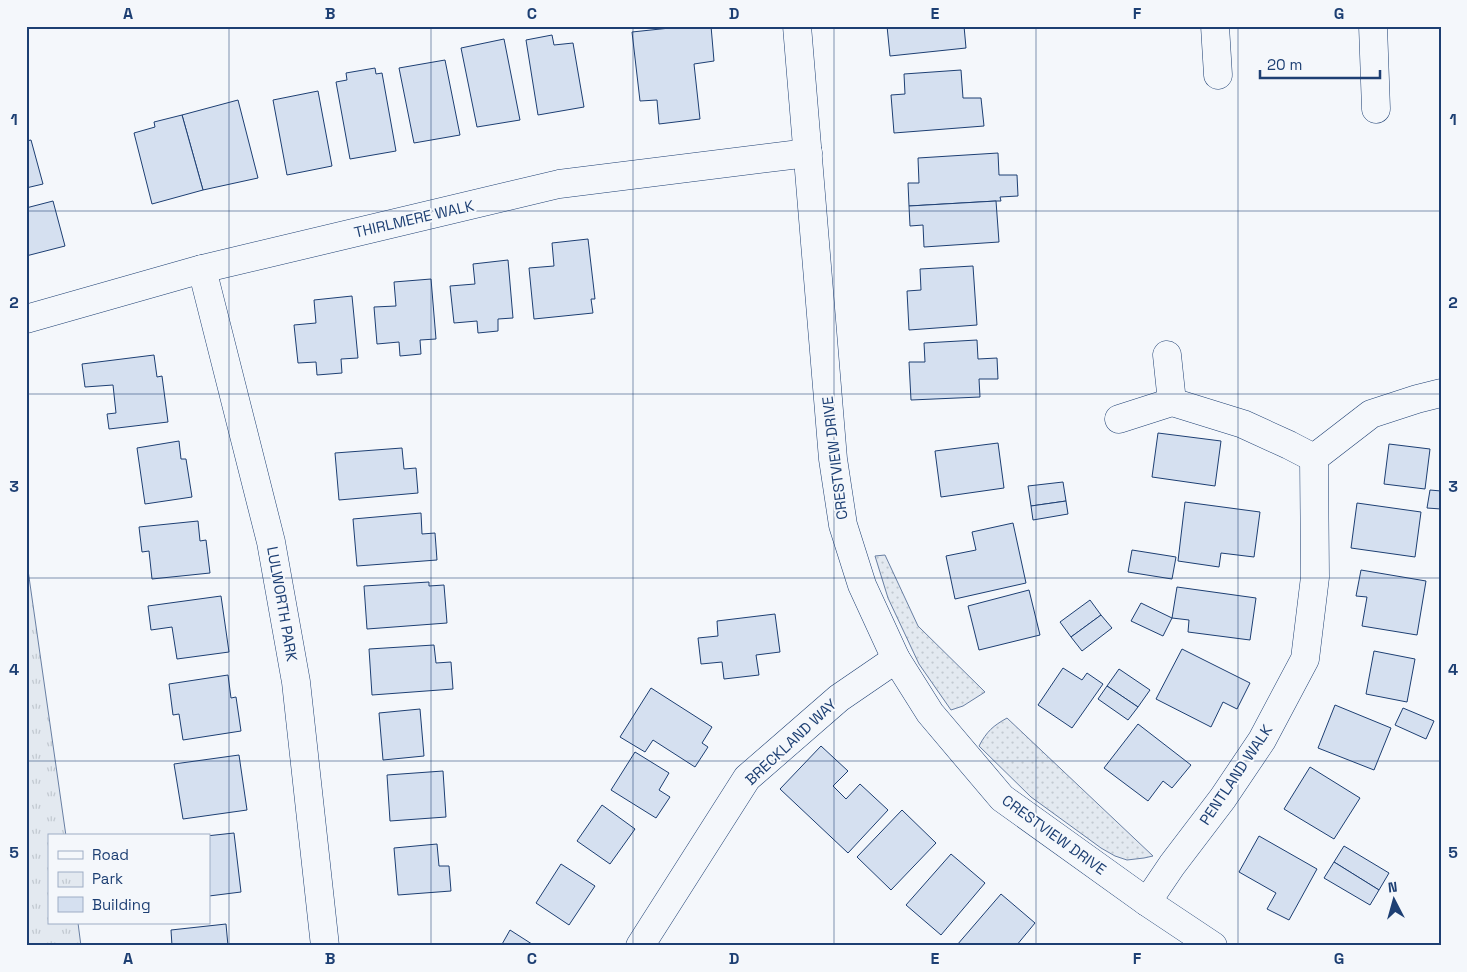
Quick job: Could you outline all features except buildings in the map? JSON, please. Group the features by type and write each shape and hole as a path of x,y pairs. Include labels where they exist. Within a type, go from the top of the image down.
{"street":[{"name":"CRESTVIEW DRIVE","path":"797,26 833,459 843,525 862,584 896,659 930,713 1002,798 1212,946"},
{"path":"1215,26 1218,75"},
{"path":"1373,26 1376,110"},
{"name":"THIRLMERE WALK","path":"26,319 202,269 559,184 808,153"},
{"name":"LULWORTH PARK","path":"202,269 271,542 296,682 324,946"},
{"path":"1167,355 1172,402"},
{"path":"1119,419 1172,402 1243,424 1314,458 1371,414 1441,393"},
{"name":"PENTLAND WALK","path":"1147,902 1172,865 1223,798 1262,740 1305,659 1315,576 1314,458"},
{"name":"BRECKLAND WAY","path":"640,946 747,778 839,698 896,659"}],"green space":[{"path":"885,555 918,626 985,692 963,706 951,710 919,664 888,598 875,556"},
{"path":"26,556 66,834 48,834 48,924 78,924 81,946 26,946"},
{"path":"1007,718 1153,856 1127,860 1115,856 1101,848 1031,797 979,746 991,729"}]}
